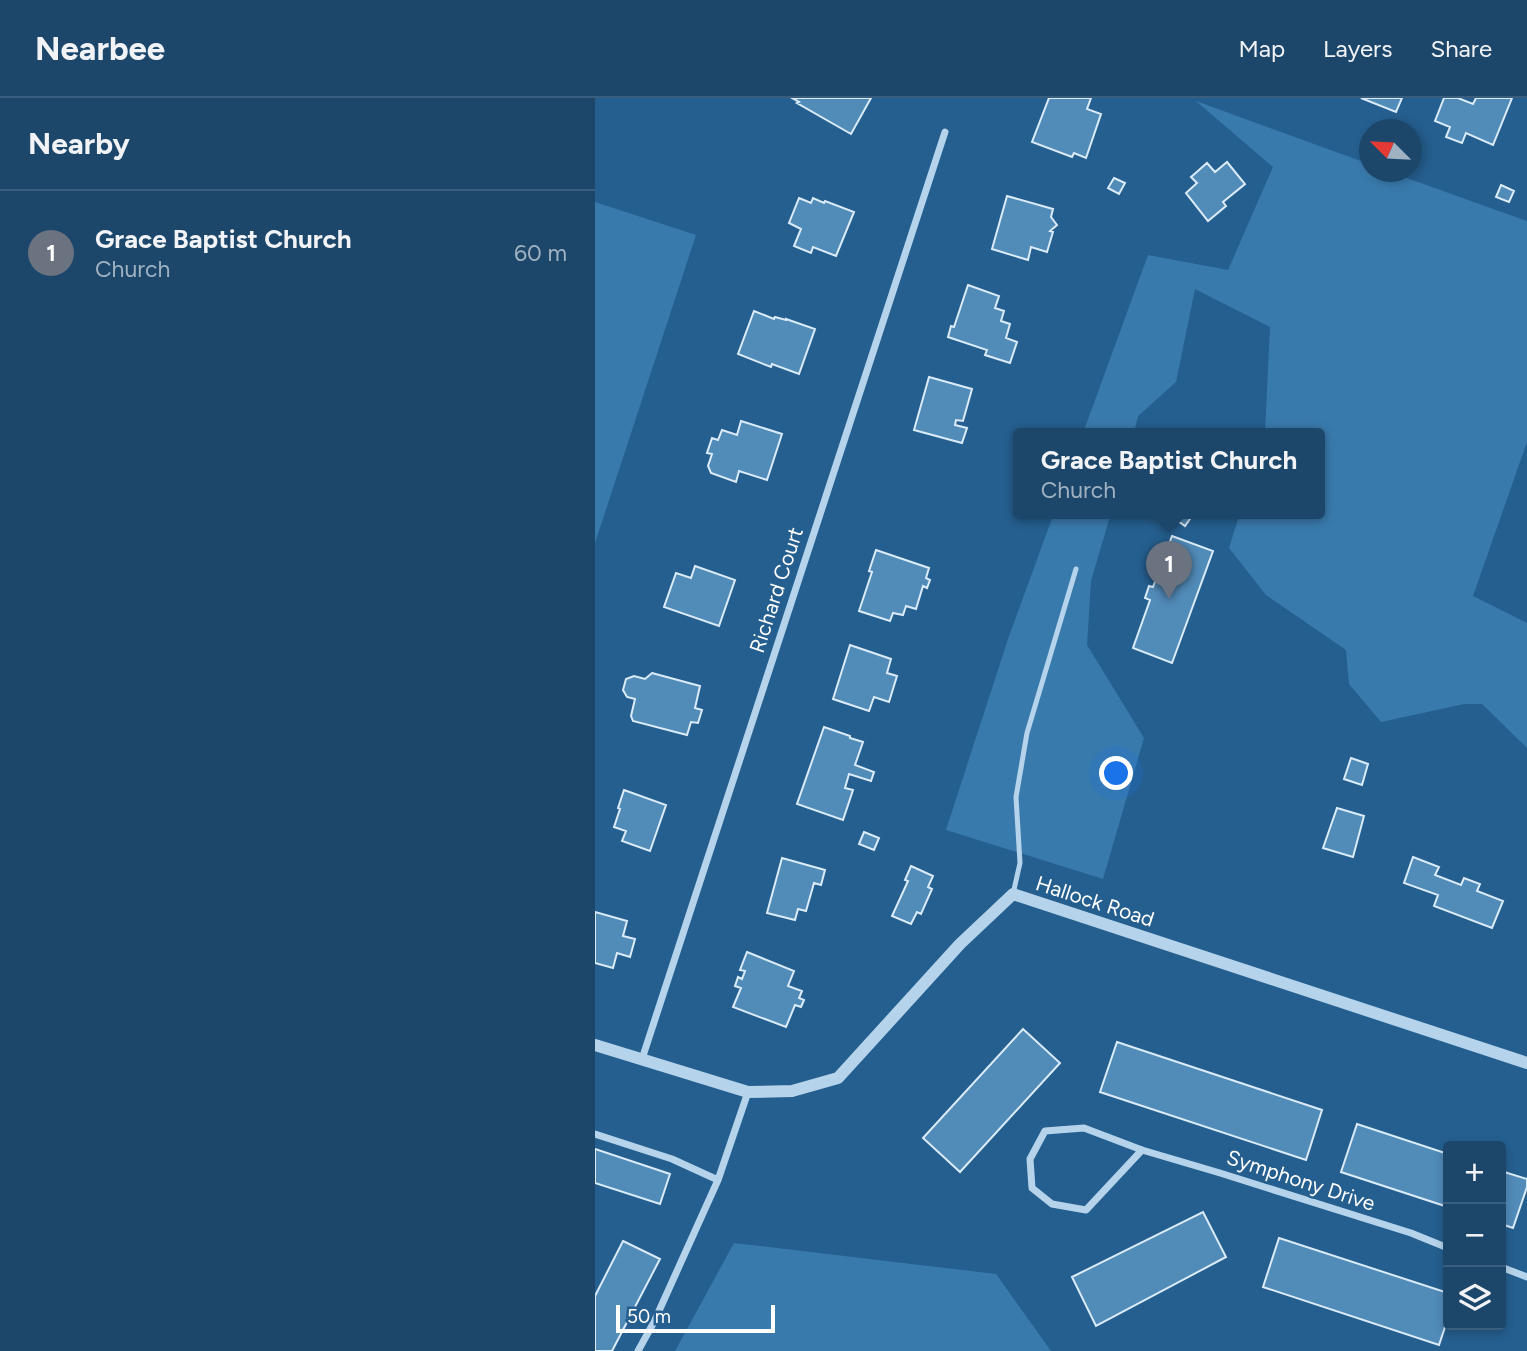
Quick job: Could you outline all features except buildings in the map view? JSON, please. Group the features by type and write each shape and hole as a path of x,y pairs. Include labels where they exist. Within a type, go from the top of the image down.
{"street":[{"name":"Richard Court","path":"642,1059 945,132"},
{"name":"Hallock Road","path":"595,1045 748,1092 792,1091 838,1078 960,944 1013,894 1527,1063"},
{"path":"638,1351 719,1180 748,1092"},
{"name":"Symphony Drive","path":"1142,1150 1086,1210 1052,1205 1032,1188 1030,1159 1045,1131 1084,1128 1142,1150 1411,1233 1443,1246"},
{"path":"595,1134 672,1160 719,1180"},
{"path":"1506,1270 1527,1278"}],"lane":[{"path":"1013,894 1020,863 1016,797 1027,733 1076,569"}],"shaded area":[{"path":"1196,101 1359,160 1359,182 1418,182 1527,221 1527,442 1473,596 1527,623 1527,748 1482,704 1464,704 1381,722 1349,684 1346,650 1266,595 1229,548 1238,519 1325,519 1325,428 1265,428 1270,327 1195,289 1176,382 1138,416 1135,428 1085,428 1148,255 1228,270 1273,167"},
{"path":"595,202 696,235 595,543"},
{"path":"1052,519 1109,519 1091,581 1087,645 1144,738 1103,879 946,830 1008,639"},
{"path":"734,1243 996,1274 1051,1351 675,1351"}],"place":[{"name":"Grace Baptist Church","path":"1169,599"}]}
